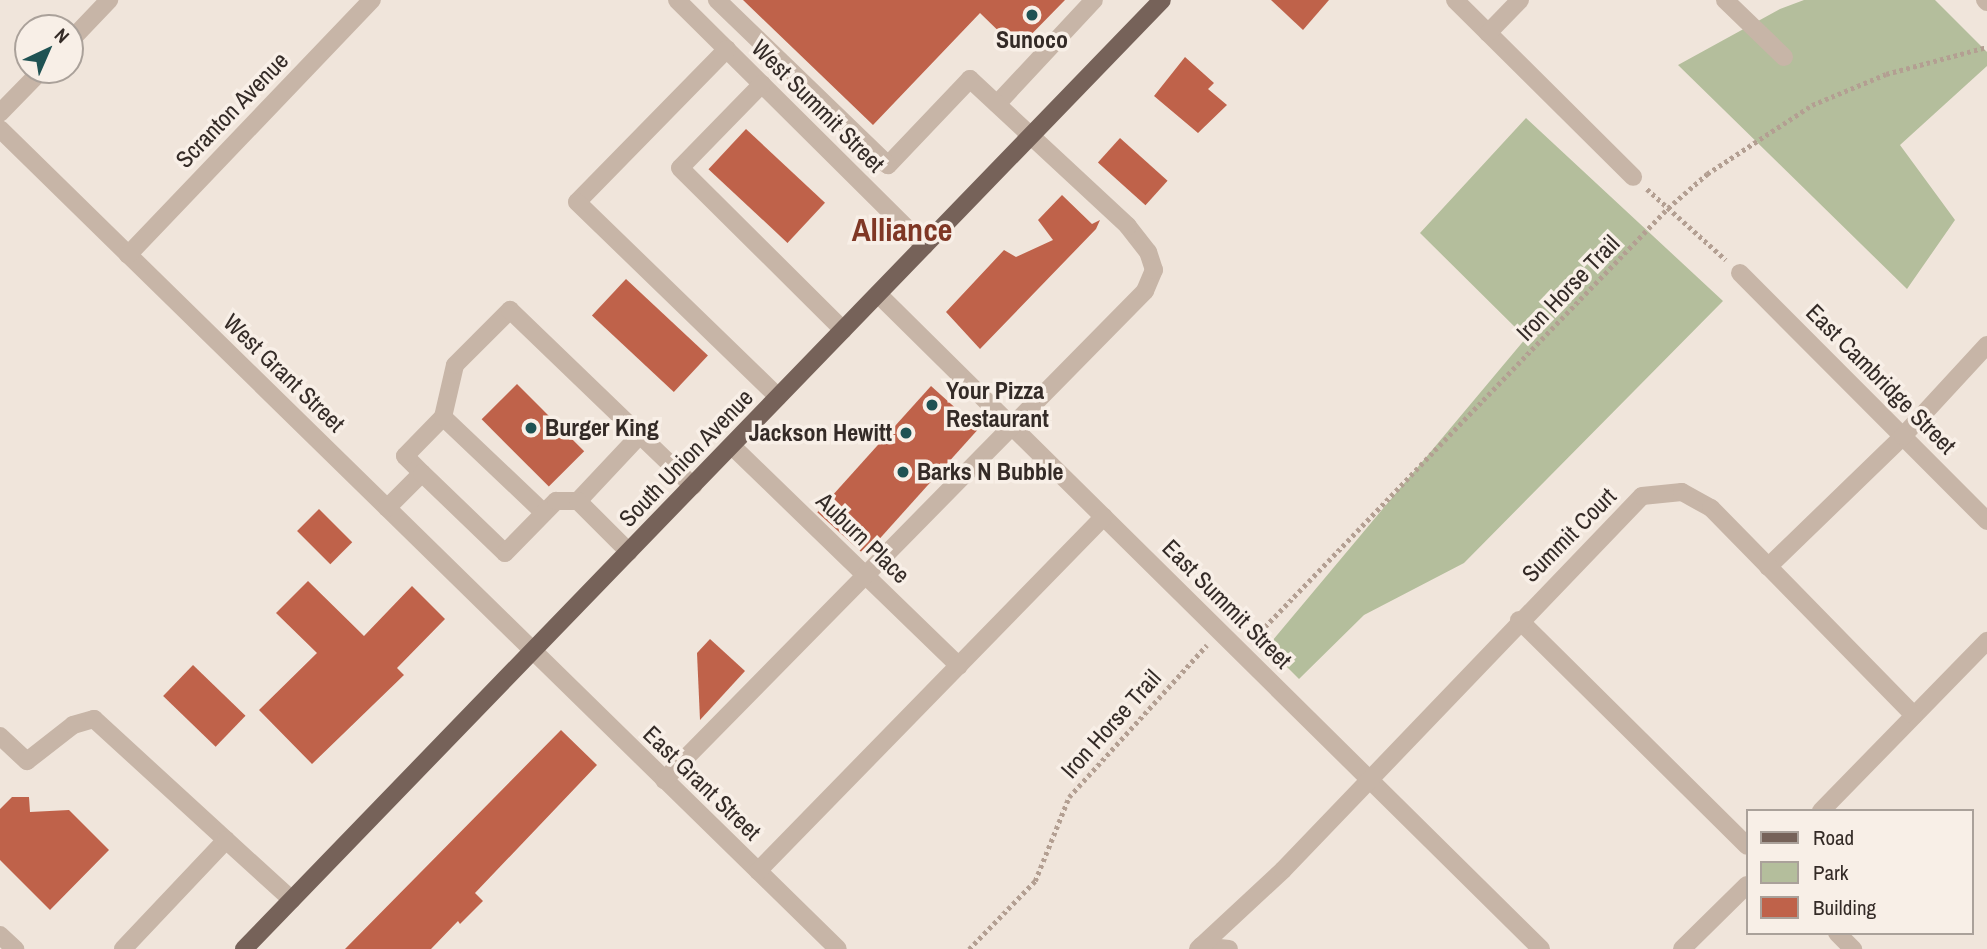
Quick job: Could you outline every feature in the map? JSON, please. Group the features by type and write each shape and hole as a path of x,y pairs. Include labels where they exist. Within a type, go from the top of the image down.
{"main road":[{"name":"South Union Avenue","path":"244,949 1162,0"}],"street":[{"path":"84,26 109,0"},
{"name":"Scranton Avenue","path":"128,255 373,0"},
{"name":"West Summit Street","path":"677,0 925,246"},
{"path":"664,780 863,573 1145,291 1154,270 1149,252 1128,226 970,79 888,165 717,0"},
{"path":"997,104 1094,0"},
{"path":"1455,0 1633,177"},
{"path":"1488,33 1520,0"},
{"path":"1725,0 1784,57"},
{"path":"727,49 578,202 778,397"},
{"path":"0,113 28,84"},
{"path":"762,85 680,168 843,330"},
{"name":"West Grant Street","path":"0,129 532,652"},
{"path":"844,165 865,143"},
{"name":"East Cambridge Street","path":"1740,272 1987,521"},
{"name":"East Summit Street","path":"878,294 1541,949"},
{"path":"629,552 578,501 556,500 505,553 405,456 443,417 455,365 510,310 693,486"},
{"path":"1768,567 1903,436 1987,345"},
{"path":"443,417 544,513"},
{"path":"578,501 640,435"},
{"name":"Auburn Place","path":"732,446 959,666"},
{"path":"387,508 422,473"},
{"name":"Summit Court","path":"1200,947 1283,870 1519,620 1642,496 1682,492 1711,508 1914,715"},
{"path":"758,871 1104,517"},
{"path":"1519,620 1745,844"},
{"path":"1823,809 1987,640"},
{"name":"East Grant Street","path":"532,652 838,949"},
{"path":"0,736 27,761 73,725 94,719 292,900"},
{"path":"123,949 226,840"},
{"path":"1682,949 1745,887"},
{"path":"0,935 15,949"},
{"path":"1839,935 1853,949"},
{"path":"1200,947 1230,949"}],"path":[{"name":"Iron Horse Trail","path":"1241,652 1668,208 1707,174 1812,106 1886,74 1987,47"},
{"path":"1633,177 1740,272"},
{"name":"Iron Horse Trail","path":"969,949 1035,881 1069,797 1220,632"}],"green space":[{"path":"1804,0 1935,0 1987,52 1987,66 1900,145 1955,220 1907,289 1678,65 1780,9"},
{"path":"1526,118 1723,301 1464,563 1364,615 1299,679 1267,647 1526,338 1420,233"}],"building":[{"path":"743,0 1065,0 1017,49 980,13 873,125"},
{"path":"1271,0 1329,0 1303,30"},
{"path":"1185,57 1214,83 1208,89 1227,105 1198,133 1154,96"},
{"path":"746,129 825,203 787,243 708,169"},
{"path":"1120,138 1168,181 1145,205 1098,163"},
{"path":"1062,195 1092,224 1100,220 1096,229 980,349 946,312 1004,250 1016,257 1053,240 1038,220"},
{"path":"626,279 708,355 674,392 592,316"},
{"path":"517,384 584,451 549,487 482,419"},
{"path":"931,386 979,429 865,555 817,512"},
{"path":"319,509 352,542 330,564 297,531"},
{"path":"308,581 364,636 412,586 445,619 397,668 404,675 312,764 259,710 317,653 276,613"},
{"path":"710,639 745,671 700,720 697,653"},
{"path":"193,665 246,716 216,747 163,696"},
{"path":"561,730 597,765 475,893 483,901 460,924 458,921 431,949 345,949"},
{"path":"12,797 29,797 30,812 69,810 109,850 50,910 0,860 0,809"}],"place":[{"name":"Sunoco","path":"1032,15"},
{"name":"Your Pizza Restaurant","path":"932,405"},
{"name":"Burger King","path":"531,428"},
{"name":"Jackson Hewitt","path":"906,433"},
{"name":"Barks N Bubble","path":"903,472"}],"district":[{"name":"Alliance","path":"902,230"}]}
